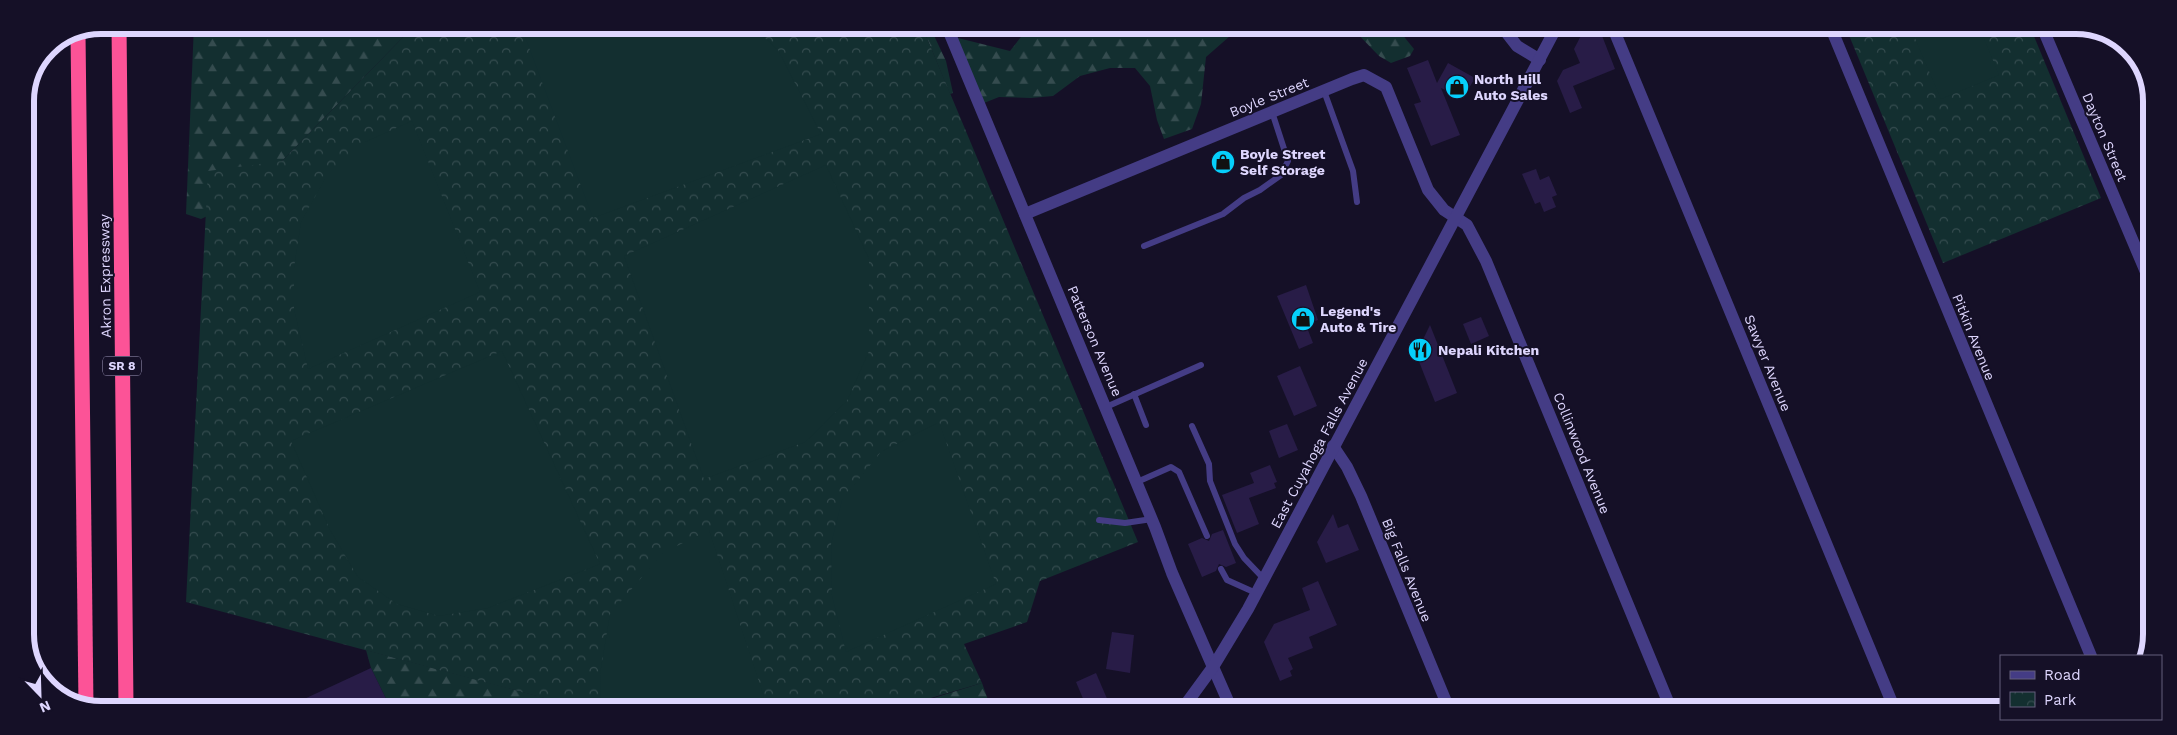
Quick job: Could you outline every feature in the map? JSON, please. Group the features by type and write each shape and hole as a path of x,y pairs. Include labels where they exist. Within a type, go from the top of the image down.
{"highway":[{"name":"Akron Expressway","path":"119,34 126,701"},
{"name":"Akron Expressway","path":"78,38 86,700"}],"street":[{"name":"Patterson Avenue","path":"950,34 1137,482 1172,573 1228,701"},
{"path":"1508,34 1517,46 1540,60"},
{"name":"East Cuyahoga Falls Avenue","path":"1188,701 1214,668 1264,579 1332,446 1396,334 1455,217 1553,34"},
{"name":"Sawyer Avenue","path":"1615,34 1891,701"},
{"name":"Pitkin Avenue","path":"1833,34 2091,655"},
{"name":"Dayton Street","path":"2046,34 2143,267"},
{"name":"Boyle Street","path":"1025,214 1364,76 1386,87 1428,190 1444,210 1455,217"},
{"name":"Collinwood Avenue","path":"1455,217 1467,225 1474,234 1486,261 1668,701"},
{"name":"Big Falls Avenue","path":"1332,446 1347,467 1361,496 1446,701"}],"lane":[{"path":"1324,91 1353,171 1357,202"},
{"path":"1144,246 1223,214 1281,174 1288,161 1272,112"},
{"path":"1106,407 1201,365"},
{"path":"1134,394 1146,425"},
{"path":"1192,426 1208,464 1210,482 1235,544 1244,558 1264,579"},
{"path":"1137,482 1171,467 1179,472 1207,536"},
{"path":"1099,520 1125,523 1152,519"},
{"path":"1221,569 1227,580 1256,593"}],"green space":[{"path":"194,34 406,34 282,161 229,206 201,219 186,214"},
{"path":"406,34 925,34 1138,542 1040,581 1027,622 964,644 982,683 924,701 547,701 544,698 186,602 208,171 282,161"},
{"path":"524,34 761,34 778,50 821,134 593,218"},
{"path":"925,34 933,34 946,61 953,93 950,94"},
{"path":"1023,34 1234,34 1206,57 1201,104 1192,129 1164,139 1157,120 1150,86 1135,68 1110,68 1080,76 1053,96 1031,98 999,97 984,103 954,37 1010,51"},
{"path":"1358,34 1402,34 1414,49 1410,56 1391,63 1379,56"},
{"path":"1848,34 2033,34 2101,198 1943,263"},
{"path":"1913,34 1982,34 1999,75 1941,99"},
{"path":"412,121 480,292 308,369 294,309 294,268 301,222 325,179 365,142"},
{"path":"826,165 869,259 869,351 847,401 805,442 704,479 624,256"},
{"path":"502,351 600,564 488,608 439,616 397,604 358,577 330,530 291,441"},
{"path":"939,422 996,584 846,652 832,596 831,544 842,500 881,452"},
{"path":"709,530 764,697 752,701 601,701 600,674 610,614 663,553"},
{"path":"366,650 545,698 547,701 387,701 371,668"},
{"path":"982,683 988,701 924,701"}],"building":[{"path":"1582,34 1601,34 1615,69 1573,86 1582,108 1570,113 1557,81 1563,70 1580,63 1574,49"},
{"path":"1428,60 1437,83 1448,63 1475,78 1463,98 1441,88 1460,135 1431,146 1414,104 1421,102 1407,68"},
{"path":"1536,169 1540,180 1549,176 1557,195 1552,197 1556,207 1544,212 1540,202 1535,204 1522,174"},
{"path":"1306,285 1318,320 1306,325 1313,343 1299,349 1277,296"},
{"path":"1481,317 1489,336 1471,344 1463,324"},
{"path":"1430,325 1457,393 1435,402 1416,354"},
{"path":"1300,366 1317,406 1294,416 1277,376"},
{"path":"1287,424 1298,450 1279,458 1269,431"},
{"path":"1270,465 1277,482 1274,483 1276,488 1249,498 1259,524 1237,533 1222,495 1254,483 1250,473"},
{"path":"1333,514 1338,528 1348,524 1359,550 1326,563 1317,542"},
{"path":"1223,530 1236,563 1226,567 1219,564 1216,571 1202,577 1188,544 1202,538 1209,541 1212,534"},
{"path":"1318,581 1337,625 1309,637 1313,648 1288,658 1293,669 1290,671 1292,676 1280,681 1264,642 1274,624 1310,610 1302,588"},
{"path":"1112,632 1134,635 1130,673 1106,669"},
{"path":"371,668 387,701 300,701"},
{"path":"1096,673 1108,701 1084,701 1076,682"}],"place":[{"name":"North Hill Auto Sales","path":"1457,87"},
{"name":"Boyle Street Self Storage","path":"1223,162"},
{"name":"Legend's Auto & Tire","path":"1303,319"},
{"name":"Nepali Kitchen","path":"1420,350"}]}
